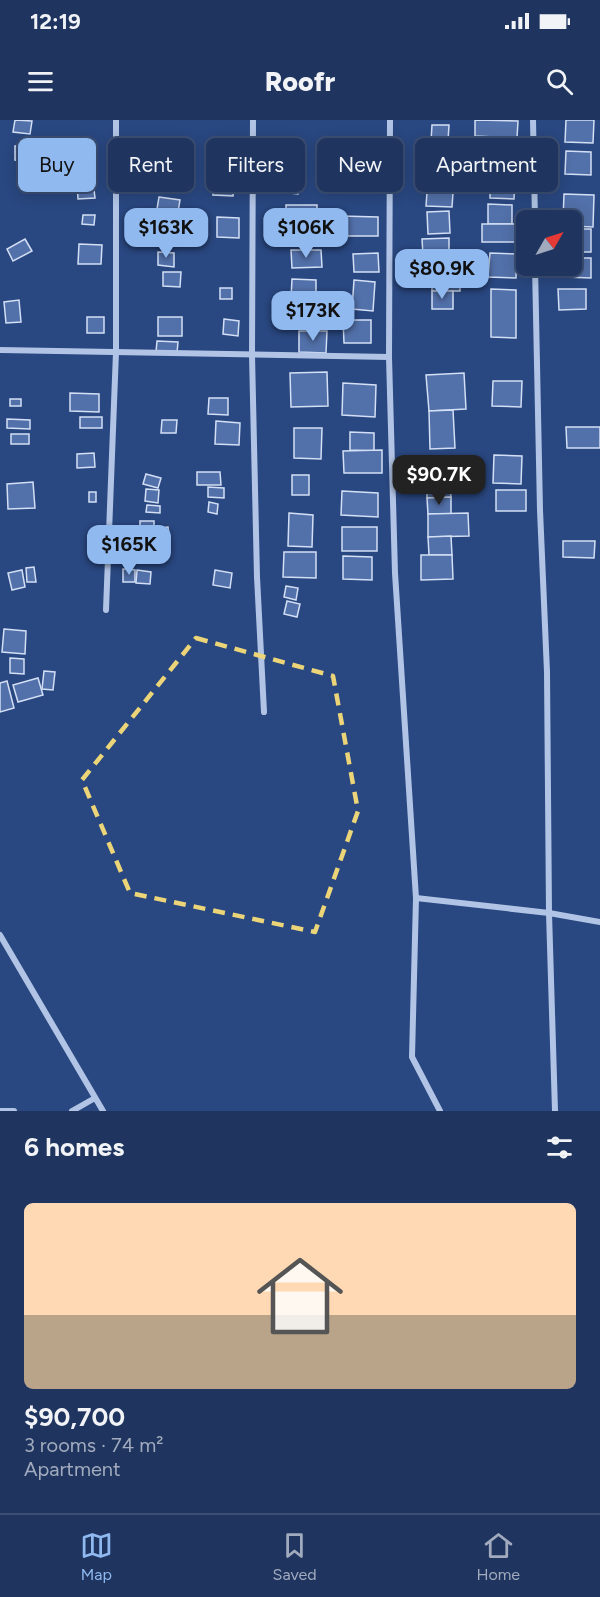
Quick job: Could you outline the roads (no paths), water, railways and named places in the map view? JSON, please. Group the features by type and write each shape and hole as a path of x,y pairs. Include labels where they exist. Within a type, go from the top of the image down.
{"street":[{"path":"106,610 116,352 116,120"},
{"path":"253,120 252,355 264,712"},
{"path":"390,120 389,357 395,573 416,898 412,1057 440,1111"},
{"path":"533,120 535,210"},
{"path":"535,276 540,510 547,672 549,913 555,1111"},
{"path":"0,350 389,357"},
{"path":"416,898 549,913 600,922"},
{"path":"0,935 103,1111"},
{"path":"72,1111 95,1098"},
{"path":"0,1111 14,1111"}]}
